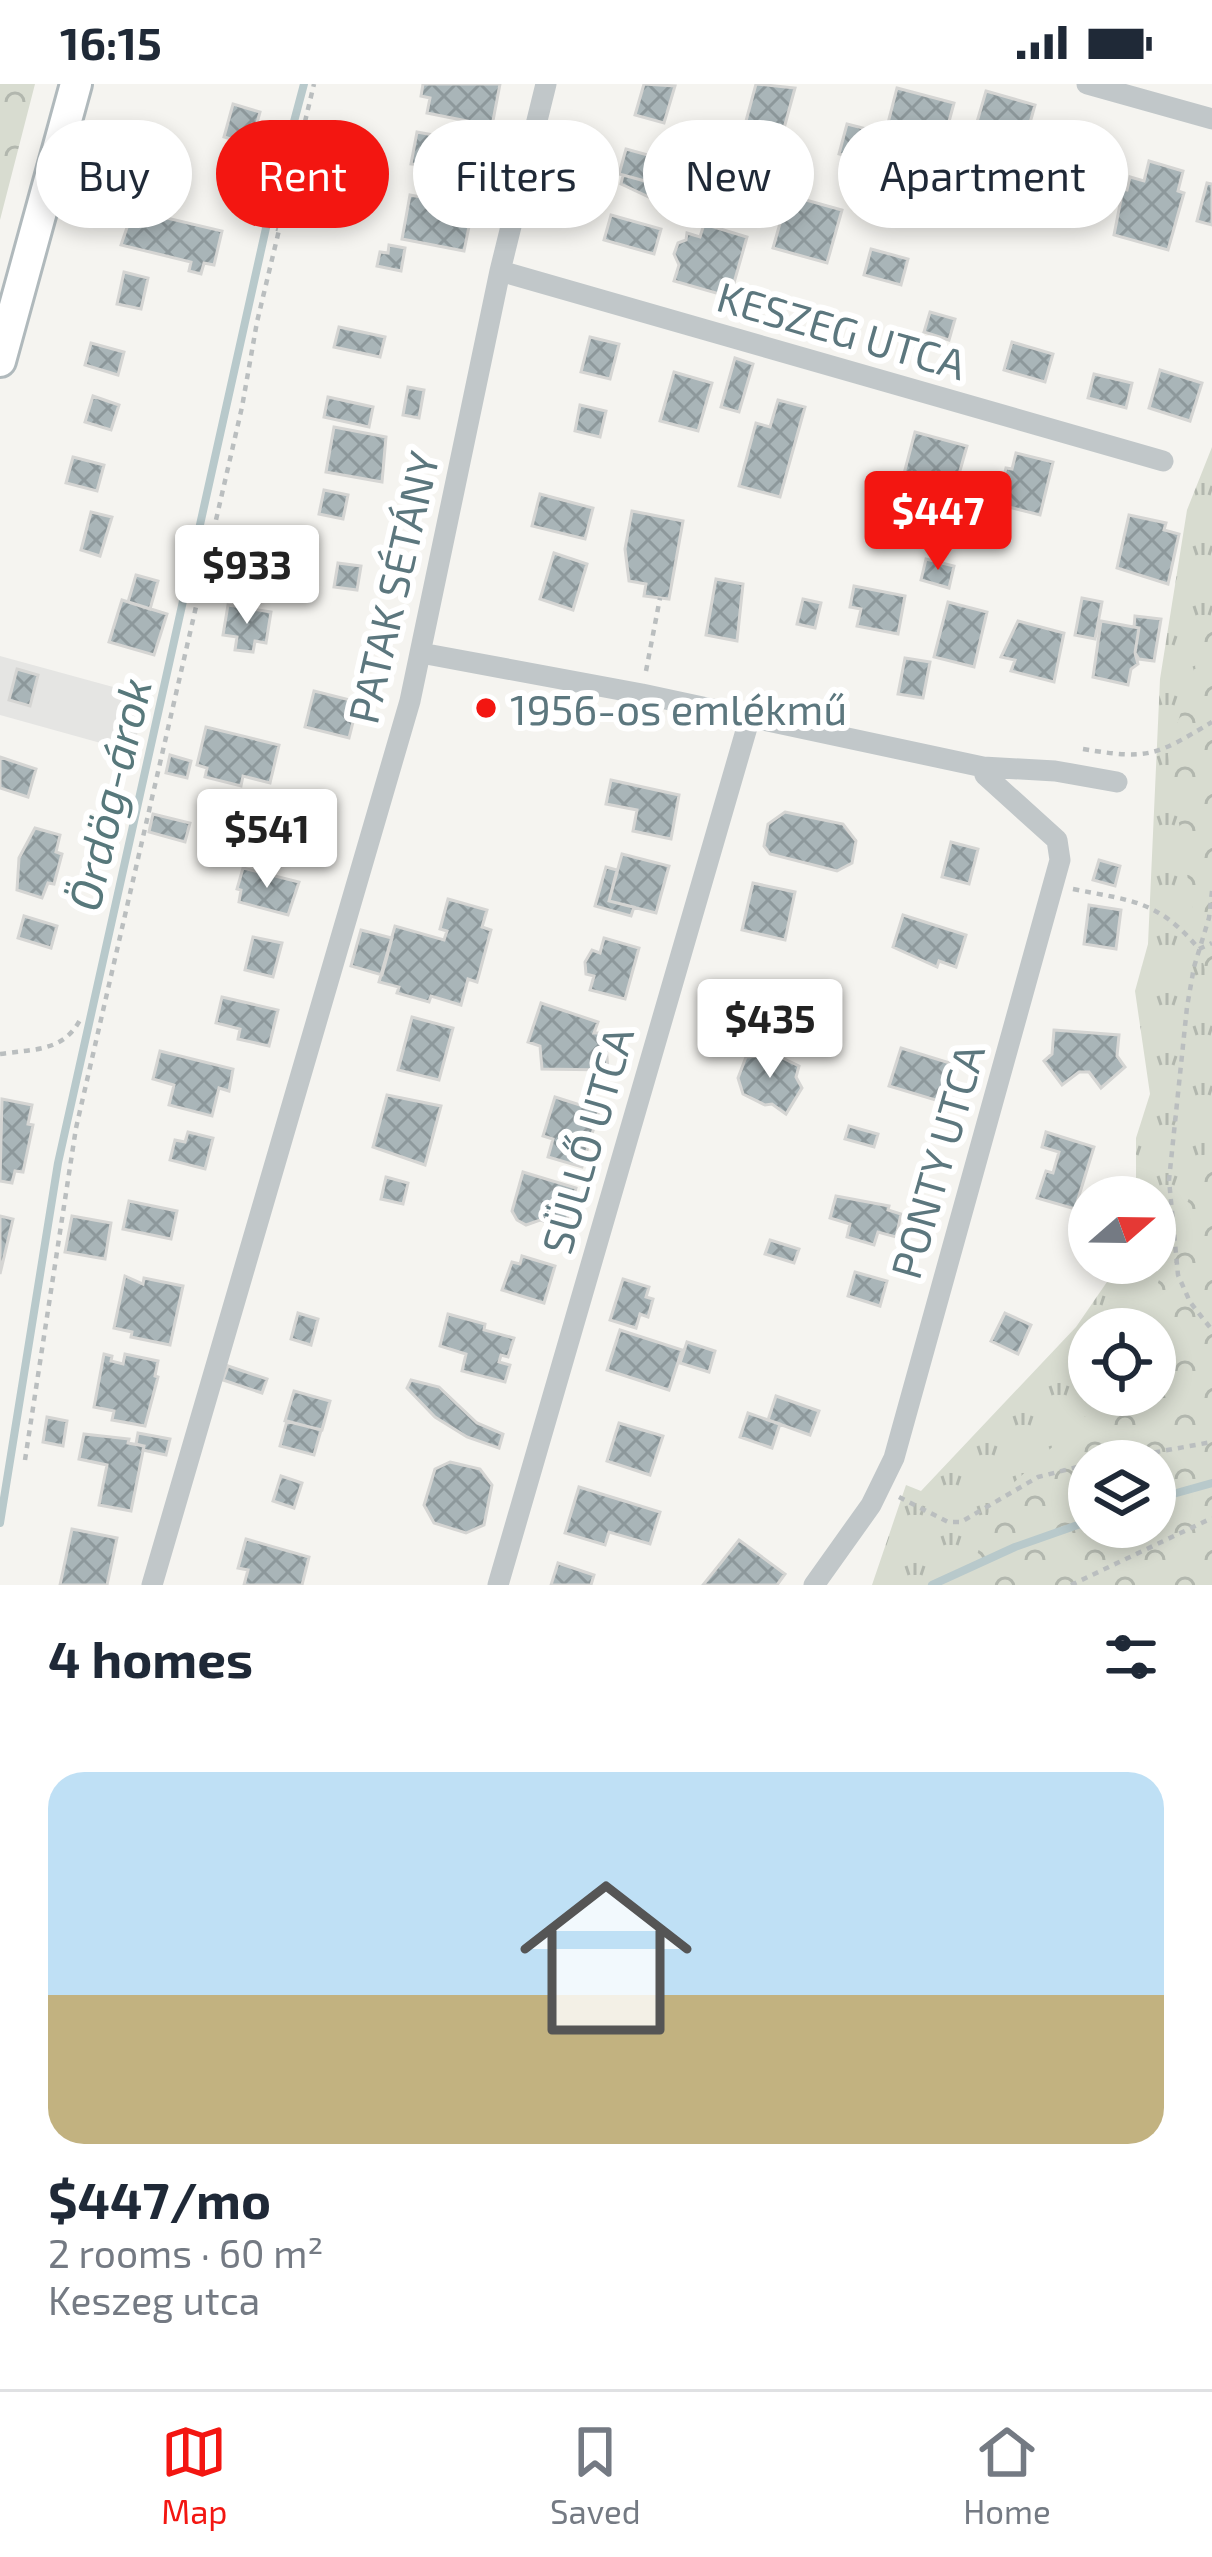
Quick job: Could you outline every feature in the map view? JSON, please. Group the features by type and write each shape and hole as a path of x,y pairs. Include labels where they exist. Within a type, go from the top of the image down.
{"street":[{"path":"0,361 76,84"},
{"name":"PATAK SÉTÁNY","path":"152,1585 397,746 421,653 500,271 546,84"},
{"path":"1088,84 1212,119"},
{"name":"KESZEG UTCA","path":"500,271 1163,461"},
{"path":"421,653 983,767 1055,771 1117,782"},
{"name":"SÜLLŐ UTCA","path":"498,1585 750,717"},
{"name":"PONTY UTCA","path":"814,1585 881,1489 894,1458 1060,860 1058,840 985,775 983,767"}],"path":[{"path":"25,1460 76,1128 314,84"},
{"path":"650,644 660,598"},
{"path":"1055,771 1067,747 1133,758 1172,747 1212,724"},
{"path":"1051,891 1073,889 1158,909 1198,949"},
{"path":"1212,891 1182,1047 1169,1180 1171,1228 1182,1288 1212,1330"},
{"path":"1198,949 1212,943"},
{"path":"0,1054 56,1047 72,1036 80,1020"},
{"path":"1176,1449 1212,1442"},
{"path":"881,1489 954,1523 967,1520 1038,1477 1068,1470"},
{"path":"1071,1585 1212,1518"}],"shaded area":[{"path":"0,656 146,696 133,752 0,715"}],"green space":[{"path":"0,84 35,84 0,220"},
{"path":"1212,447 1212,1585 872,1585 906,1485 921,1491 1068,1335 1068,1416 1176,1416 1176,1308 1089,1308 1106,1284 1176,1284 1176,1176 1136,1176 1136,1138 1150,1094 1135,991 1148,944 1160,679 1187,510"},
{"path":"1212,612 1212,993 1199,949 1168,754"},
{"path":"1212,1135 1212,1585 969,1585 991,1504 1085,1416 1176,1416 1176,1308 1149,1308 1157,1284 1176,1284 1176,1233"}],"building":[{"path":"423,84 500,84 493,120 427,113 430,98 421,96"},
{"path":"644,84 675,86 665,120 635,115"},
{"path":"756,84 795,88 786,120 746,120"},
{"path":"897,88 954,103 949,120 889,120"},
{"path":"986,91 1035,105 1031,120 978,120"},
{"path":"233,104 260,112 258,120 229,120"},
{"path":"626,149 643,154 643,180 619,174"},
{"path":"1149,161 1183,171 1178,191 1184,193 1168,250 1114,235 1115,228 1128,228 1130,177 1144,181"},
{"path":"623,175 643,181 643,194 621,184"},
{"path":"1207,183 1212,184 1212,225 1197,221"},
{"path":"410,195 413,228 469,228 464,251 402,239"},
{"path":"814,202 838,209 827,263 773,248 779,228 814,228"},
{"path":"619,217 643,224 643,228 661,229 654,254 604,240 607,228 619,228"},
{"path":"192,224 222,231 214,265 204,263 201,274 189,271 191,262 121,245 127,228 192,228"},
{"path":"703,228 717,228 747,237 730,297 674,281 678,243 686,240 687,233 700,237"},
{"path":"389,245 405,248 401,271 377,266 380,252 388,253"},
{"path":"871,249 908,259 901,285 864,275"},
{"path":"124,272 148,278 141,309 117,304"},
{"path":"930,312 955,319 949,340 924,332"},
{"path":"339,327 385,337 380,357 334,347"},
{"path":"590,337 619,344 610,379 581,372"},
{"path":"1012,342 1053,354 1045,382 1004,370"},
{"path":"91,343 124,352 118,375 85,365"},
{"path":"735,358 753,364 739,412 721,407"},
{"path":"1160,370 1202,383 1190,421 1149,408"},
{"path":"674,372 712,383 698,431 660,421"},
{"path":"1094,374 1132,383 1126,408 1088,398"},
{"path":"408,387 424,390 419,418 403,415"},
{"path":"93,396 119,405 111,430 85,422"},
{"path":"328,397 373,407 369,427 324,417"},
{"path":"778,400 805,407 780,497 739,486 756,423 770,427"},
{"path":"580,405 606,411 600,437 575,431"},
{"path":"334,427 386,437 382,482 326,472"},
{"path":"915,432 967,446 952,499 901,485"},
{"path":"1016,453 1053,462 1040,515 997,504 1006,468 1012,469"},
{"path":"73,457 104,465 97,491 66,483"},
{"path":"324,490 348,495 343,519 319,514"},
{"path":"540,494 593,508 585,539 532,526"},
{"path":"632,511 683,521 669,599 644,596 646,584 629,581 625,549"},
{"path":"91,512 112,517 100,556 81,550"},
{"path":"1129,515 1166,523 1164,530 1179,534 1168,584 1117,568"},
{"path":"554,553 587,564 573,610 540,599"},
{"path":"926,559 954,566 949,588 921,580"},
{"path":"338,563 361,566 357,590 334,587"},
{"path":"136,575 158,581 150,609 128,602"},
{"path":"716,579 743,584 737,641 706,635"},
{"path":"854,586 905,596 898,634 857,626 861,609 850,607"},
{"path":"1082,598 1102,602 1095,639 1075,635"},
{"path":"803,599 821,603 815,628 797,624"},
{"path":"122,600 167,614 154,655 109,642"},
{"path":"948,602 987,612 974,667 934,657"},
{"path":"228,605 271,612 266,643 255,641 253,652 235,650 237,637 223,635"},
{"path":"1135,616 1161,619 1154,661 1139,659 1135,653 1139,628 1134,627"},
{"path":"1018,621 1064,633 1054,682 1011,671 1015,660 1001,657"},
{"path":"1101,621 1139,628 1138,664 1131,669 1128,685 1093,677"},
{"path":"905,658 930,662 923,698 898,694"},
{"path":"17,669 38,675 30,706 9,700"},
{"path":"314,691 358,702 349,738 305,727"},
{"path":"206,727 279,745 270,783 243,776 241,786 205,777 207,768 197,765"},
{"path":"170,755 191,761 187,778 166,773"},
{"path":"0,757 36,769 28,797 0,788"},
{"path":"611,780 679,795 671,839 633,831 637,810 606,804"},
{"path":"244,807 297,820 289,853 267,848 265,857 239,851 242,841 236,840"},
{"path":"785,812 843,824 856,841 852,863 837,871 770,854 764,846 768,824"},
{"path":"153,814 190,823 185,842 149,832"},
{"path":"35,828 60,835 56,852 62,854 54,884 48,883 42,898 17,890 19,858"},
{"path":"951,842 978,849 969,884 942,877"},
{"path":"622,854 669,866 656,913 609,901"},
{"path":"1099,860 1120,866 1115,886 1093,880"},
{"path":"606,867 617,870 609,901 634,907 631,916 595,906"},
{"path":"243,868 299,882 288,915 239,902"},
{"path":"753,883 795,892 785,940 742,930"},
{"path":"448,899 487,910 482,927 491,930 477,982 468,979 461,1005 431,996 429,1002 379,982 395,926 444,940 447,931 440,929"},
{"path":"1089,905 1121,910 1116,949 1084,944"},
{"path":"903,915 966,935 956,967 939,961 937,967 893,947"},
{"path":"24,916 57,926 51,948 18,938"},
{"path":"361,930 392,938 382,975 351,966"},
{"path":"253,937 282,943 273,977 245,970"},
{"path":"604,938 639,948 625,999 590,990 594,976 586,974 585,962 592,950 600,953"},
{"path":"222,997 278,1010 269,1046 238,1039 240,1029 216,1023"},
{"path":"541,1003 598,1022 594,1033 605,1033 608,1070 542,1069 540,1046 528,1042"},
{"path":"412,1017 453,1028 439,1080 398,1070"},
{"path":"1054,1030 1119,1035 1117,1056 1125,1067 1101,1088 1089,1072 1079,1072 1062,1085 1044,1061 1052,1054"},
{"path":"901,1048 953,1064 942,1102 889,1086"},
{"path":"766,1050 799,1066 796,1077 802,1088 786,1114 743,1094 738,1078 746,1057 762,1056"},
{"path":"160,1051 233,1069 229,1091 219,1088 212,1116 169,1105 174,1085 153,1079"},
{"path":"387,1095 441,1106 425,1165 373,1147"},
{"path":"555,1097 599,1111 582,1167 548,1157 553,1139 543,1136"},
{"path":"2,1099 32,1105 28,1124 33,1125 23,1172 15,1171 12,1183 0,1181"},
{"path":"849,1126 878,1134 874,1147 845,1139"},
{"path":"188,1132 213,1138 205,1169 170,1160 175,1140 185,1142"},
{"path":"1046,1132 1094,1147 1085,1176 1068,1176 1068,1207 1037,1198 1046,1171 1053,1173 1059,1152 1042,1147"},
{"path":"523,1172 576,1188 565,1227 540,1220 526,1225 517,1220 512,1211"},
{"path":"386,1177 408,1183 403,1204 381,1199"},
{"path":"836,1196 889,1206 888,1210 901,1214 896,1237 878,1232 874,1245 847,1237 850,1224 830,1218"},
{"path":"129,1201 177,1211 171,1239 123,1229"},
{"path":"0,1216 13,1219 0,1274"},
{"path":"72,1216 111,1223 105,1259 65,1252"},
{"path":"770,1240 799,1249 794,1263 765,1254"},
{"path":"522,1256 555,1266 544,1303 502,1290 512,1262 520,1264"},
{"path":"855,1272 887,1281 880,1306 848,1296"},
{"path":"125,1276 143,1284 144,1278 183,1286 170,1345 131,1337 132,1332 114,1328"},
{"path":"623,1279 649,1287 646,1297 653,1299 648,1317 640,1314 636,1328 610,1320"},
{"path":"298,1313 318,1319 311,1345 291,1339"},
{"path":"1005,1313 1031,1325 1018,1354 991,1341"},
{"path":"448,1314 514,1338 508,1357 501,1355 499,1362 510,1365 505,1382 462,1371 466,1354 440,1346"},
{"path":"620,1330 682,1350 669,1390 607,1370"},
{"path":"687,1342 715,1351 709,1372 680,1363"},
{"path":"104,1354 123,1364 125,1354 158,1361 145,1426 112,1420 114,1411 94,1407"},
{"path":"228,1366 267,1379 262,1393 223,1380"},
{"path":"411,1380 439,1387 477,1423 503,1434 499,1448 467,1437 435,1417 407,1388"},
{"path":"294,1391 330,1401 322,1430 285,1421"},
{"path":"776,1396 819,1411 810,1435 768,1420"},
{"path":"748,1413 780,1424 772,1448 740,1437"},
{"path":"47,1417 67,1421 63,1446 43,1442"},
{"path":"287,1421 321,1430 314,1455 280,1446"},
{"path":"619,1423 663,1436 650,1475 607,1461"},
{"path":"138,1433 170,1439 166,1455 143,1450 144,1446 136,1444"},
{"path":"84,1434 129,1439 128,1443 144,1446 131,1511 99,1505 107,1465 79,1459"},
{"path":"450,1462 480,1469 492,1485 484,1525 466,1533 434,1523 424,1505 435,1469"},
{"path":"281,1476 302,1483 294,1508 273,1501"},
{"path":"579,1487 660,1512 650,1544 609,1532 605,1545 565,1533"},
{"path":"72,1529 117,1538 107,1585 60,1585"},
{"path":"246,1539 309,1557 302,1585 244,1585 248,1570 238,1568"},
{"path":"739,1540 785,1574 777,1585 703,1585"},
{"path":"558,1563 594,1575 591,1585 551,1585"}],"waterway":[{"name":"Ördög-árok","path":"0,1523 58,1163 268,219 304,84"},
{"name":"Ördög-árok","path":"1176,1493 1212,1483"},
{"name":"Ördög-árok","path":"932,1585 1068,1528"}],"place":[{"name":"1956-os emlékmű","path":"486,708"}]}
